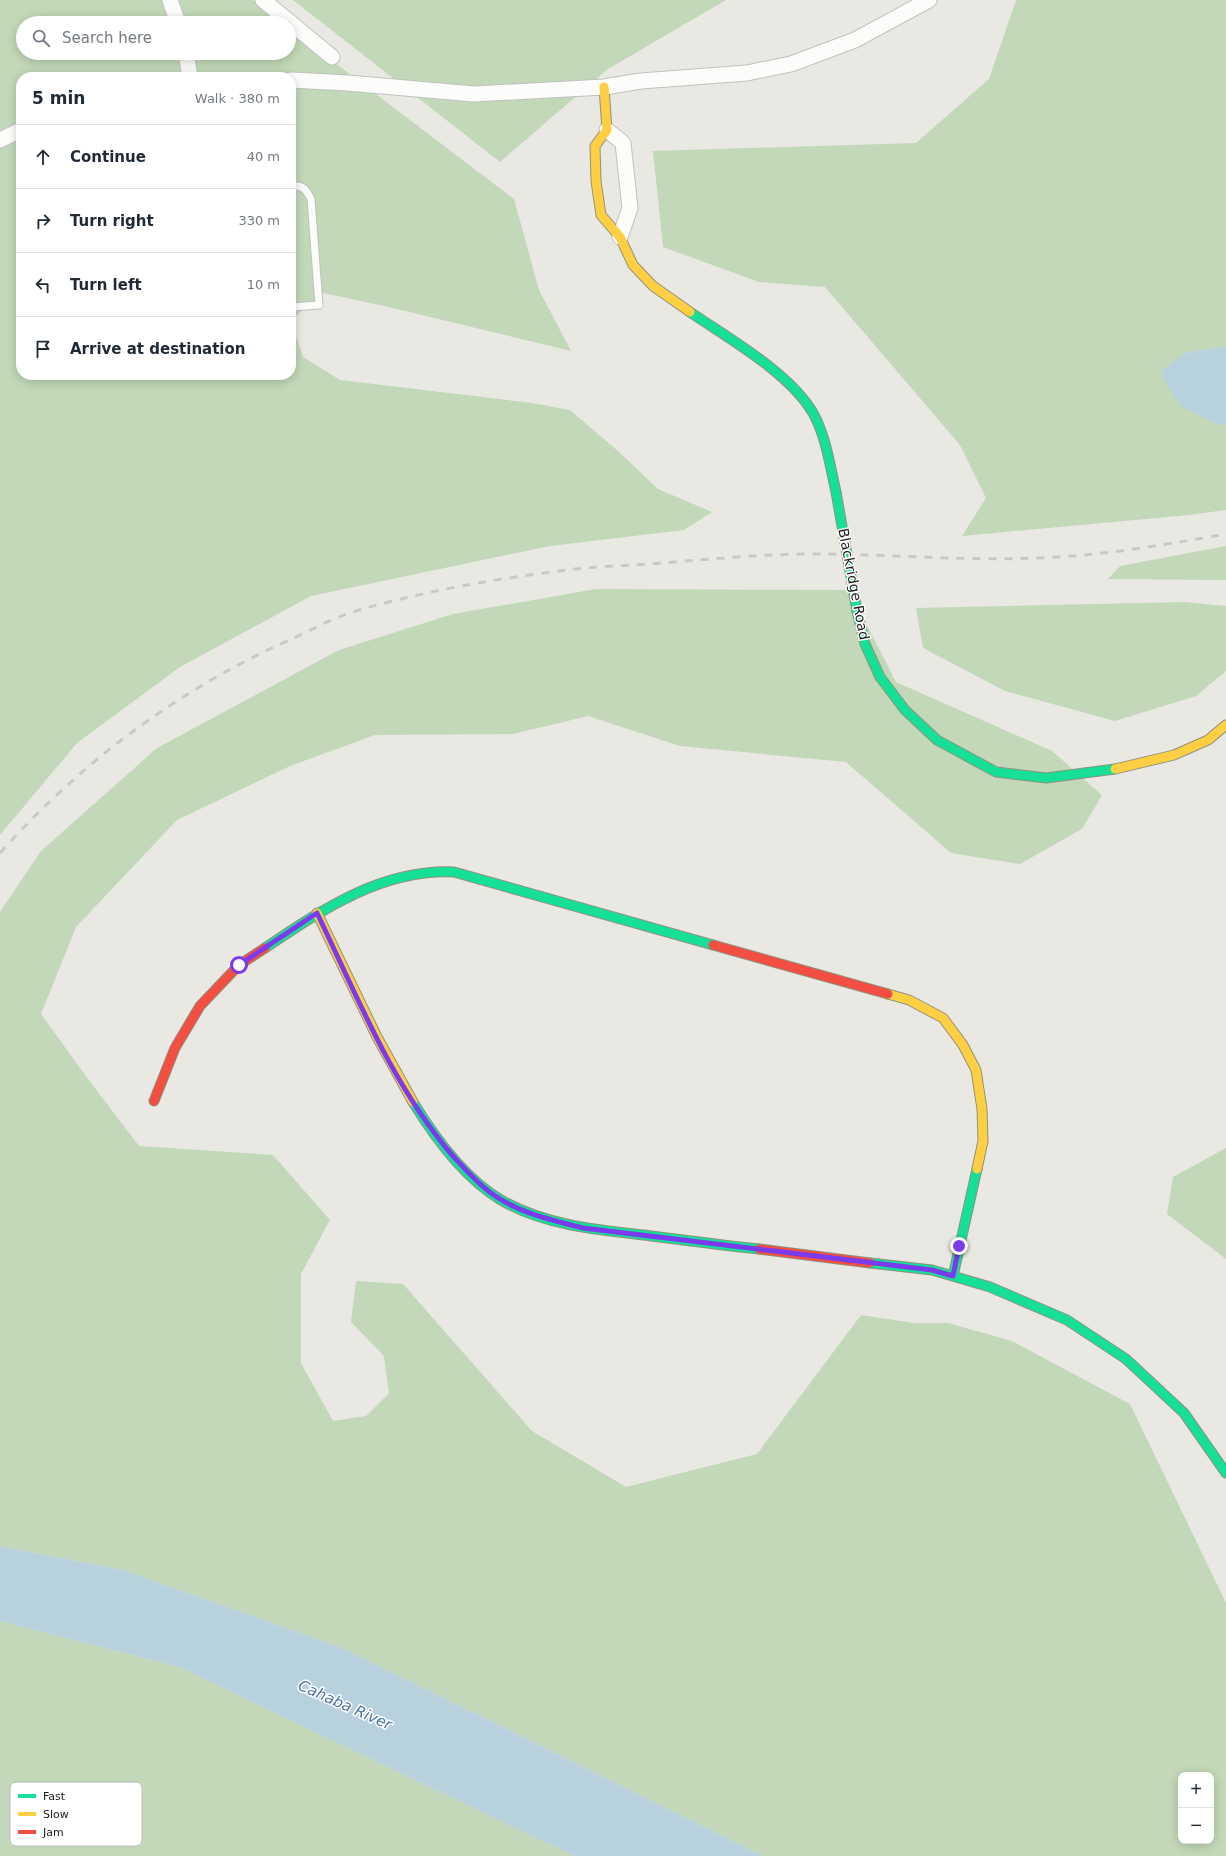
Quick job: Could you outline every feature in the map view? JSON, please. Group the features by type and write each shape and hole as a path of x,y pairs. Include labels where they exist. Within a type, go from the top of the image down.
{"street":[{"path":"170,0 176,16"},
{"path":"263,0 282,16"},
{"path":"296,80 348,83 474,94 604,87 641,81 747,73 791,64 855,40 929,0"},
{"path":"296,27 332,57"},
{"path":"187,60 189,72"},
{"path":"604,87 607,130 623,143 627,178 630,208 620,237"},
{"name":"Blackridge Road","path":"607,130 595,146 596,181 601,215 620,237 633,265 653,286 772,369 795,388 813,413 827,449 857,611 865,644 880,677 905,710 938,740 996,772 1046,778 1110,770 1174,755 1208,740 1226,725"},
{"path":"0,140 16,132"},
{"path":"154,1101 175,1048 200,1006 239,965 317,913 353,894 393,879 431,871 454,872 909,1000 943,1018 964,1045 976,1070 982,1109 983,1141 953,1276"},
{"path":"317,913 393,1070 430,1128 464,1168 491,1193 529,1214 583,1228 932,1270 990,1287 1067,1320 1126,1359 1184,1412 1226,1474"}],"lane":[{"path":"296,185 306,189 312,199 319,305 296,307"}],"green space":[{"path":"0,0 253,0 273,16 16,16 16,60 296,60 296,33 514,199 539,290 571,351 389,307 323,293 296,316 296,72 16,72 16,380 296,380 296,335 303,357 340,380 532,403 570,410 619,452 658,489 712,512 684,530 550,546 311,596 180,667 77,743 0,835"},
{"path":"293,0 726,0 608,69 500,162"},
{"path":"1016,0 1226,0 1226,346 1185,353 1214,423 1226,425 1226,510 1189,515 962,536 986,498 960,445 825,287 759,282 663,247 653,151 916,143 989,79"},
{"path":"1226,546 1226,580 1108,579 1120,566"},
{"path":"596,589 849,590 896,682 1052,751 1102,795 1082,829 1020,864 951,853 846,762 680,746 588,716 513,734 375,735 290,766 177,820 76,927 41,1014 139,1146 273,1155 330,1220 301,1274 301,1363 333,1421 366,1416 389,1393 384,1356 351,1322 356,1281 403,1284 532,1431 626,1487 757,1454 861,1315 914,1323 948,1323 1012,1341 1130,1404 1226,1603 1226,1856 763,1856 345,1649 123,1570 0,1546 0,912 41,851 157,748 339,650 453,614"},
{"path":"1185,602 1226,606 1226,671 1196,696 1115,721 1005,691 923,648 916,608"},
{"path":"1226,1148 1226,1259 1167,1214 1173,1177"},
{"path":"0,1621 179,1667 574,1856 0,1856"}],"water":[{"path":"1226,346 1226,425 1215,423 1180,406 1160,372 1185,353"},
{"name":"Cahaba River","path":"0,1546 123,1570 345,1649 763,1856 574,1856 179,1667 0,1621"}],"railway":[{"path":"0,853 65,787 136,729 174,703 213,679 254,657 333,619 373,606 422,594 488,581 594,567 792,554 841,554 981,559 1061,557 1132,549 1226,534"}],"traffic: fast":[{"path":"690,312 757,357 774,370 803,398 813,413 821,431 836,492"},
{"path":"836,492 857,611"},
{"path":"857,611 865,644 880,677 905,710 937,740 996,772 1046,778 1115,769"},
{"path":"265,948 331,906 378,884 402,877 428,873 454,872 713,945"},
{"path":"413,1102 441,1143 463,1169 487,1191 518,1208 552,1221 571,1225 607,1231 759,1249"},
{"path":"953,1276 977,1169"},
{"path":"870,1263 932,1270 990,1287 1067,1320 1126,1359 1184,1413 1226,1473"}],"traffic: slow":[{"path":"604,87 607,130 595,146 596,181 601,215 620,237 633,265 653,286 690,312"},
{"path":"1115,769 1174,755 1208,740 1226,725"},
{"path":"317,913 377,1037 413,1102"},
{"path":"888,994 909,1000 943,1018 963,1045 976,1070 982,1109 983,1141 977,1169"}],"traffic: jam":[{"path":"713,945 888,994"},
{"path":"154,1101 175,1048 200,1006 239,965 265,948"},
{"path":"759,1249 870,1263"}],"route":[{"path":"239,965 317,913 393,1070 430,1128 464,1168 491,1193 529,1214 583,1228 932,1270 953,1276 959,1246"}]}
